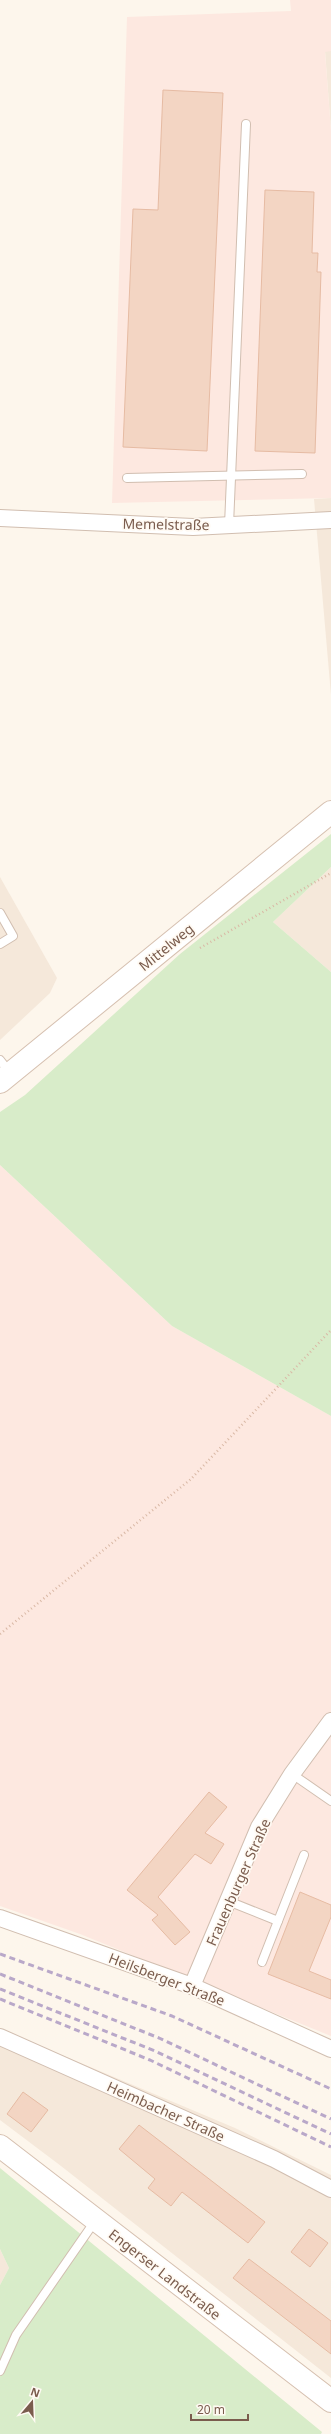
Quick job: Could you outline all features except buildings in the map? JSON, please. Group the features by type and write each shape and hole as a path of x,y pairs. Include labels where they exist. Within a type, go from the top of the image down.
{"main road":[{"name":"Mittelweg","path":"3,1072 331,812"},
{"name":"Engerser Landstraße","path":"0,2146 331,2401"}],"street":[{"name":"Memelstraße","path":"0,518 193,527 331,520"},
{"name":"Frauenburger Straße","path":"192,1986 259,1827 292,1774 331,1721"},
{"name":"Heilsberger Straße","path":"0,1918 192,1986 331,2049"},
{"name":"Heimbacher Straße","path":"0,2037 274,2159 331,2189"}],"lane":[{"path":"229,525 246,124"},
{"path":"127,478 302,474"},
{"path":"0,913 13,936 0,944"},
{"path":"292,1774 331,1801"},
{"path":"262,1962 304,1855"},
{"path":"228,1901 278,1921"},
{"path":"0,2371 16,2335 96,2220"}],"path":[{"path":"198,949 331,873"},
{"path":"0,1634 191,1479 331,1330"}],"shaded area":[{"path":"290,0 331,0 331,51 325,52 331,131 331,498 112,503 127,17 291,11"},
{"path":"325,51 331,51 331,131"},
{"path":"331,498 331,695 314,499"},
{"path":"331,867 331,972 273,922"},
{"path":"0,877 57,978 50,993 0,1040"},
{"path":"0,1165 172,1326 331,1416 331,2036 80,1934 0,1906"},
{"path":"0,2029 235,2128 331,2175 331,2378 61,2166 0,2120"},
{"path":"0,2249 9,2268 0,2285"}],"green space":[{"path":"331,834 331,867 273,922 331,972 331,1416 172,1326 0,1165 0,1112 25,1095 180,954"},
{"path":"0,2168 322,2432 321,2434 0,2434 0,2285 9,2268 0,2249"}],"railway":[{"path":"0,1954 172,2016 331,2089"},
{"path":"0,1974 159,2038 331,2119"},
{"path":"0,1989 155,2051 331,2134"},
{"path":"0,1999 150,2060 331,2147"}]}
